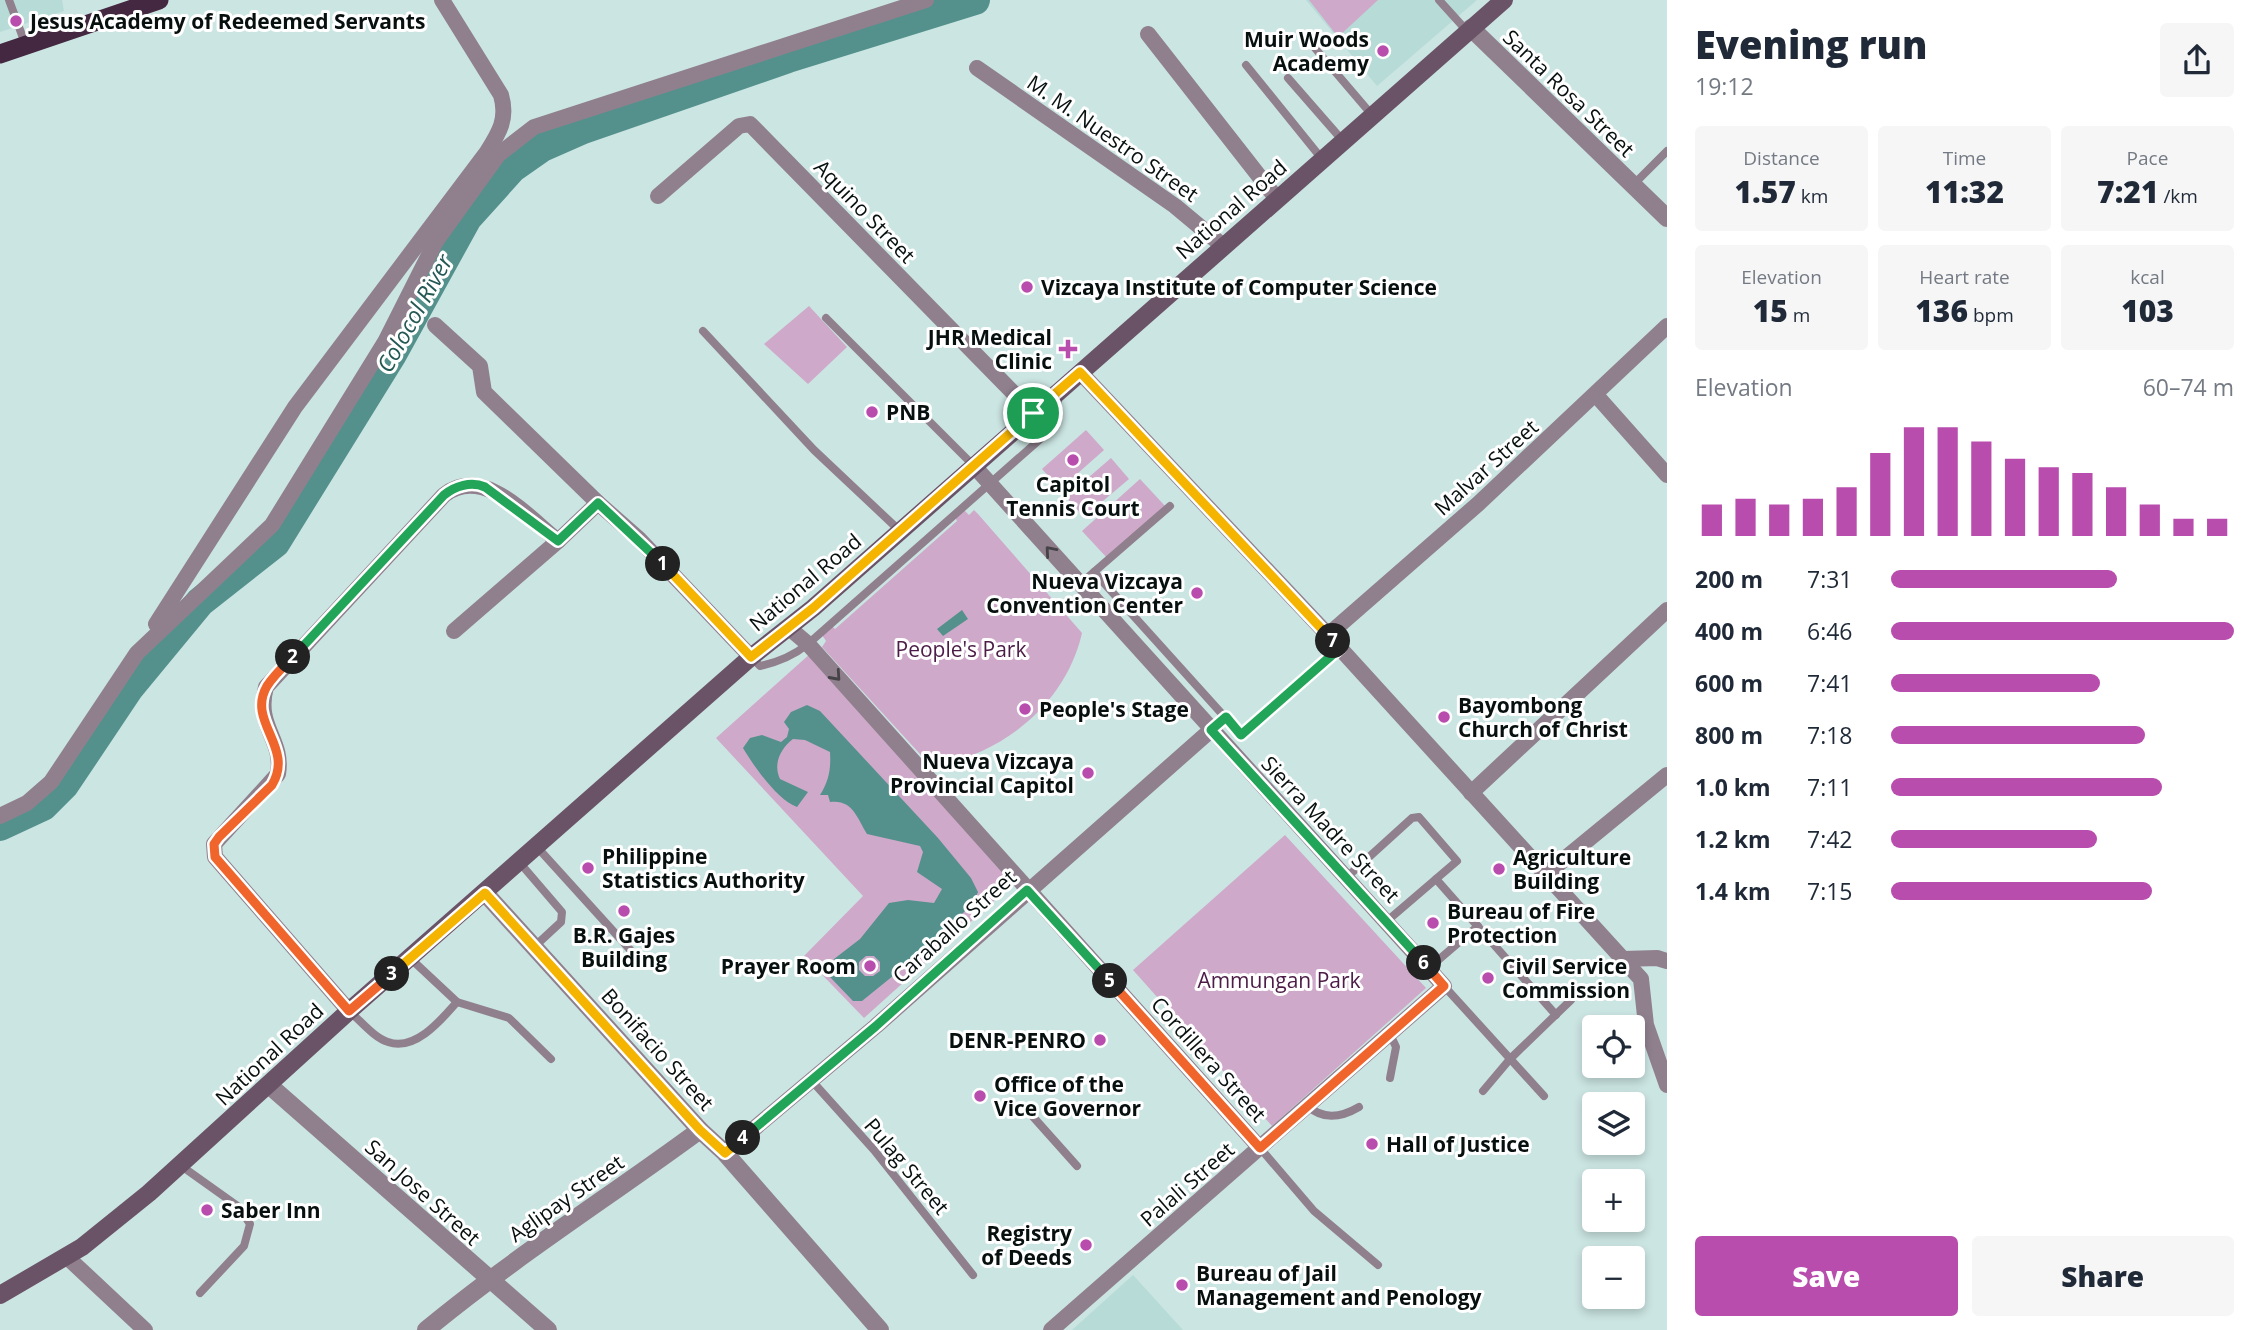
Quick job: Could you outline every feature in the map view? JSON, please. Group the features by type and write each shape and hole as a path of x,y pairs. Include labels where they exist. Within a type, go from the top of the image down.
{"highway":[{"path":"0,54 130,5 159,0"}],"main road":[{"name":"National Road","path":"0,1295 67,1257 180,1165 270,1086 349,1011 751,657 900,531 1504,0"}],"street":[{"path":"0,816 27,803 51,782 295,407 487,152 502,126 505,109 501,96 442,0"},
{"path":"137,653 272,524 385,342 436,241 498,155 516,138 534,127 926,0"},
{"name":"Santa Rosa Street","path":"1469,30 1667,218"},
{"path":"1147,34 1277,199"},
{"name":"M. M. Nuestro Street","path":"977,68 1174,206 1223,246"},
{"name":"Aquino Street","path":"658,196 739,126 750,124 1033,413"},
{"path":"435,325 480,366 484,392 639,540 751,657"},
{"name":"Malvar Street","path":"1328,635 1596,396 1667,326"},
{"path":"1080,372 1328,635 1641,979 1646,1025 1667,1085"},
{"path":"1596,396 1667,475"},
{"name":"Sierra Madre Street","path":"974,466 1111,621 1444,986"},
{"path":"349,1011 215,857 214,844 272,785 278,774 279,752 264,724 262,701 266,687 444,495 458,487 478,484 505,499 558,541"},
{"path":"454,631 598,503"},
{"path":"1471,793 1667,610"},
{"name":"Cordillera Street","path":"788,627 808,644 1260,1148"},
{"name":"Caraballo Street","path":"725,1153 812,1081 1211,730"},
{"path":"1545,875 1667,775"},
{"name":"Bonifacio Street","path":"485,893 700,1130 725,1153 880,1330"},
{"path":"1623,959 1657,958 1667,961"},
{"name":"Palali Street","path":"1057,1328 1444,986"},
{"name":"San Jose Street","path":"270,1086 548,1330"},
{"name":"Aglipay Street","path":"426,1330 488,1279 600,1204 700,1130"},
{"path":"67,1257 145,1330"}],"lane":[{"path":"9,0 26,46"},
{"path":"1439,0 1469,30"},
{"path":"1314,47 1372,116"},
{"path":"1246,65 1322,159"},
{"path":"1287,78 1343,141"},
{"path":"1632,186 1667,151"},
{"path":"826,318 974,466"},
{"path":"703,331 814,450 900,531"},
{"path":"751,657 760,666 776,663 794,655 808,644 1050,428 1061,388"},
{"path":"1079,585 1171,506"},
{"path":"1094,572 1241,735 1340,648"},
{"path":"1211,730 1226,717"},
{"path":"1347,877 1416,816 1457,861 1387,921"},
{"path":"537,848 634,954"},
{"path":"520,863 557,903 563,916 561,922 534,947"},
{"path":"1436,879 1556,1015"},
{"path":"1429,968 1478,926"},
{"path":"411,959 457,1002 509,1018 551,1059"},
{"name":"Sierra Madre Street","path":"1444,986 1544,1096"},
{"path":"1483,1091 1510,1059 1571,1000"},
{"path":"349,1011 389,1043 401,1043 429,1030 457,1002"},
{"path":"1390,1034 1396,1047 1390,1079"},
{"name":"Pulag Street","path":"812,1081 874,1150 973,1275"},
{"path":"1308,1106 1317,1113 1335,1117 1359,1107"},
{"path":"1027,1110 1077,1166"},
{"name":"Cordillera Street","path":"1260,1148 1314,1211 1378,1265"},
{"path":"180,1165 239,1207 250,1224 244,1246 200,1293"}],"shaded area":[{"name":"Jesus Academy of Redeemed Servants","path":"0,0 62,0 64,11 0,32"},
{"name":"Muir Woods Academy","path":"1306,0 1477,0 1377,86"},
{"path":"1133,1275 1183,1330 1072,1330"}],"green space":[{"path":"1309,0 1378,0 1338,37"},
{"path":"809,306 847,347 808,384 764,344"},
{"name":"Capitol Tennis Court","path":"1086,430 1104,450 1060,489 1042,469"},
{"name":"Capitol Tennis Court","path":"1111,458 1129,479 1084,517 1066,497"},
{"path":"1140,479 1166,507 1108,559 1082,531"},
{"name":"People's Park","path":"964,510 969,515 974,510 978,514 1082,633 1074,659 1062,682 1046,704 1027,722 982,751 931,766 822,647 826,641 822,635 832,626 835,629 957,521 955,517"},
{"path":"811,653 1016,881 864,1018 804,956 863,896 716,738"},
{"name":"Ammungan Park","path":"1285,835 1426,988 1272,1126 1133,970"}],"water":[{"path":"962,610 968,619 943,636 937,629"},
{"path":"807,705 820,711 938,838 971,878 978,892 970,906 950,925 938,942 862,1001 853,1001 830,977 834,959 860,939 889,903 908,900 934,903 942,889 917,872 923,852 920,846 867,834 849,806 830,802 828,795 820,795 829,775 830,752 805,740 793,739 781,752 777,768 780,779 808,792 797,807 782,798 767,782 743,748 750,738 762,735 781,742 787,737 789,729 784,722 791,712","holes":["866,956 874,956 880,962 880,971 873,976 865,976 859,970 859,962"]}],"waterway":[{"name":"Colocol River","path":"0,826 43,806 64,785 129,688 200,602 275,543 392,354 467,218 512,168 542,147 583,129 788,58 975,0"}],"place":[{"name":"Jesus Academy of Redeemed Servants","path":"16,21"},
{"name":"Muir Woods Academy","path":"1383,51"},
{"name":"Vizcaya Institute of Computer Science","path":"1027,287"},
{"name":"JHR Medical Clinic","path":"1068,349"},
{"name":"PNB","path":"872,412"},
{"name":"Capitol Tennis Court","path":"1073,460"},
{"name":"Nueva Vizcaya Convention Center","path":"1197,593"},
{"name":"People's Stage","path":"1025,709"},
{"name":"Bayombong Church of Christ","path":"1444,717"},
{"name":"Nueva Vizcaya Provincial Capitol","path":"1088,773"},
{"name":"Philippine Statistics Authority","path":"588,868"},
{"name":"Agriculture Building","path":"1499,869"},
{"name":"B.R. Gajes Building","path":"624,911"},
{"name":"Bureau of Fire Protection","path":"1433,923"},
{"name":"Prayer Room","path":"870,966"},
{"name":"Civil Service Commission","path":"1488,978"},
{"name":"DENR-PENRO","path":"1100,1040"},
{"name":"Office of the Vice Governor","path":"980,1096"},
{"name":"Hall of Justice","path":"1372,1144"},
{"name":"Saber Inn","path":"207,1210"},
{"name":"Registry of Deeds","path":"1086,1245"},
{"name":"Bureau of Jail Management and Penology","path":"1182,1285"}],"route":[{"path":"1080,372 1340,648 1241,735 1226,717 1211,730 1444,986 1260,1148 1027,890 876,1026 725,1153 700,1130 485,893 349,1011 215,857 214,844 219,837 272,785 278,774 279,752 264,724 262,701 266,687 452,489 471,484 485,487 505,499 558,541 598,503 701,601 751,657 813,608 1033,413 1080,372"}]}
